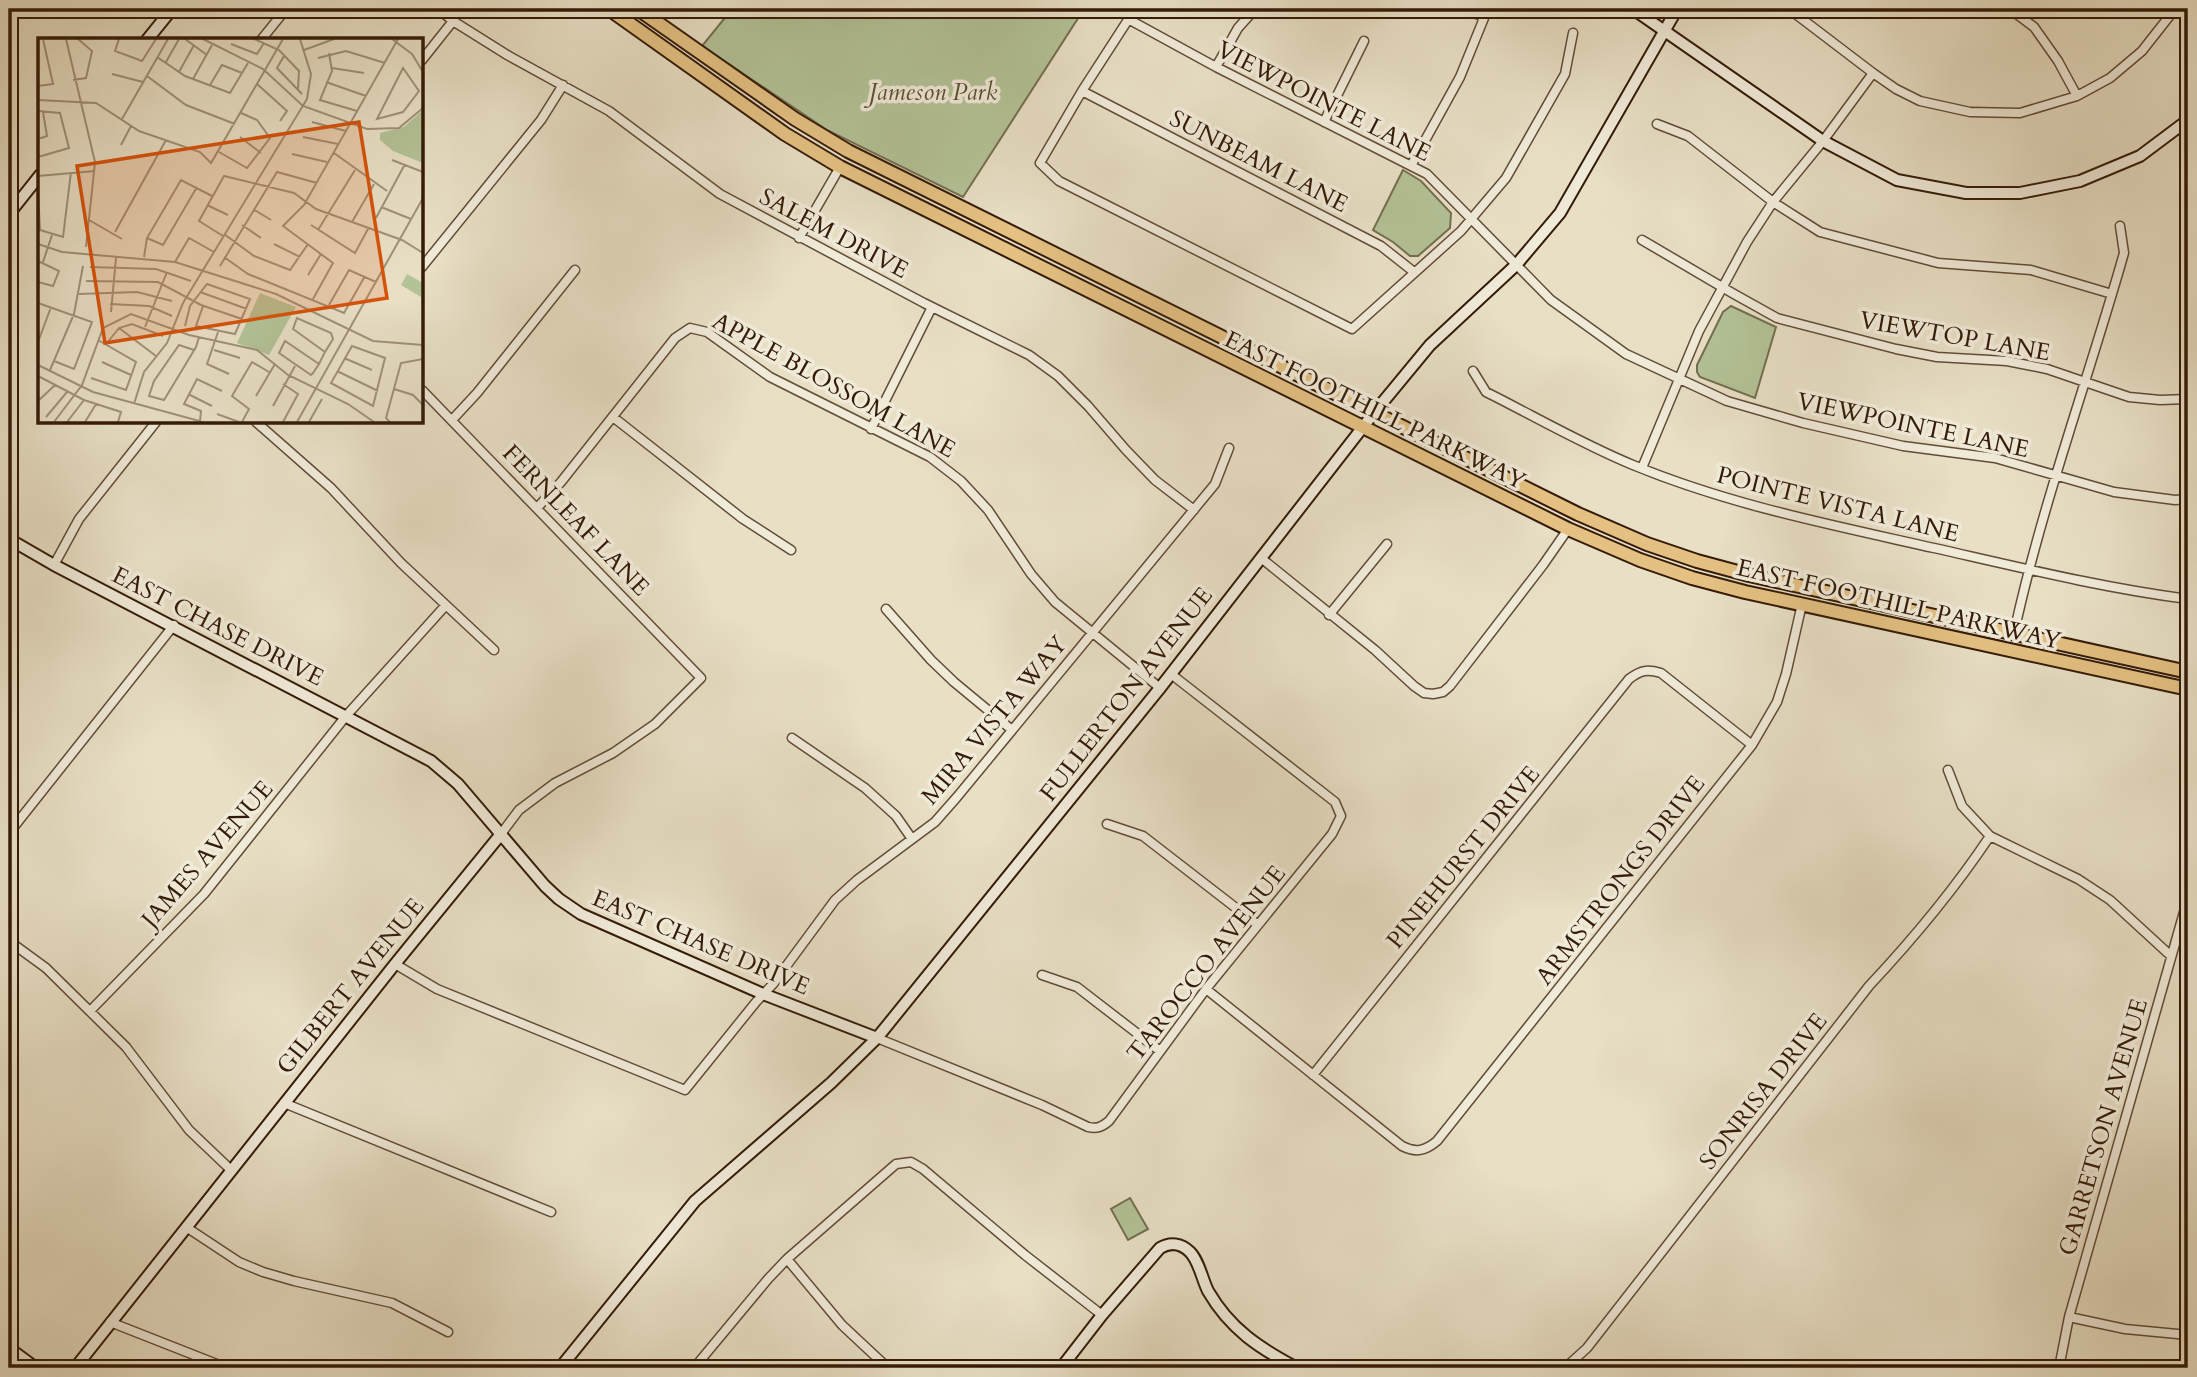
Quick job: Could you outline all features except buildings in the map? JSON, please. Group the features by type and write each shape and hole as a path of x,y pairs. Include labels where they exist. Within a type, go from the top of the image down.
{"main road":[{"name":"EAST FOOTHILL PARKWAY","path":"609,9 785,134 840,167 1568,529 1640,560 1692,578 2188,689"},
{"name":"EAST FOOTHILL PARKWAY","path":"638,9 795,119 848,151 1373,414 1578,514 1647,544 1749,575 2188,671"}],"street":[{"path":"149,38 172,9"},
{"path":"263,38 286,9"},
{"name":"SALEM DRIVE","path":"438,9 509,56 609,111 720,194 932,307 1029,355 1058,376 1156,480 1194,510"},
{"path":"1135,9 1040,163 1059,181 1352,329 1472,220 1506,178 1565,74 1573,33"},
{"path":"1216,67 1238,28 1255,9"},
{"path":"1412,164 1460,76 1484,18 1468,9"},
{"path":"1633,9 1823,141 1897,180 1966,192 2021,193 2080,181 2140,156 2188,120"},
{"name":"FULLERTON AVENUE","path":"561,1368 695,1201 831,1083 877,1038 1160,688 1373,414 1430,345 1516,265 1560,213 1677,9"},
{"path":"1788,9 1873,73 1920,101 1970,112 2020,113 2077,96 2110,78 2142,51 2175,9"},
{"path":"2010,9 2034,27 2058,61 2077,96"},
{"name":"VIEWPOINTE LANE","path":"1128,19 1216,67 1427,173 1551,300 1626,354 1678,379 1727,401 1803,423 1903,446 1995,458 2113,492 2175,500 2188,499"},
{"path":"424,57 453,21"},
{"path":"1324,122 1364,41"},
{"path":"1642,468 1678,379 1747,242 1773,202 1823,141 1873,73"},
{"path":"424,265 541,120 563,85"},
{"name":"SUNBEAM LANE","path":"1082,91 1381,246 1414,272"},
{"path":"1657,124 1688,136 1773,202 1820,232 1938,263 2031,270 2112,294"},
{"path":"799,237 840,167"},
{"path":"9,214 38,177"},
{"path":"2014,633 2028,569 2055,475 2124,253 2120,226"},
{"name":"VIEWTOP LANE","path":"1642,240 1777,318 1937,356 2007,361 2047,369 2129,397 2188,399"},
{"path":"452,421 477,394 575,270"},
{"path":"871,429 932,307"},
{"name":"APPLE BLOSSOM LANE","path":"613,417 675,338 690,328 707,332 770,377 930,457 961,481 988,510 1031,574 1055,602 1160,688"},
{"path":"2188,357 2188,376"},
{"name":"POINTE VISTA LANE","path":"1473,371 1486,392 1642,468 1733,501 2028,569 2143,593 2188,599"},
{"name":"FERNLEAF LANE","path":"424,392 701,677"},
{"path":"537,508 613,417 743,519 791,550"},
{"path":"54,565 79,519 154,424"},
{"path":"258,424 331,488 401,563 494,650"},
{"name":"MIRA VISTA WAY","path":"394,964 437,989 685,1090 773,984 835,900 857,880 935,822 1215,484 1229,448"},
{"path":"1261,558 1375,650 1414,686 1433,694 1443,692 1450,686 1568,529"},
{"name":"EAST CHASE DRIVE","path":"9,539 431,761 458,784 545,886 581,914 763,994 1096,1128"},
{"path":"1329,615 1387,544"},
{"name":"ARMSTRONGS DRIVE","path":"1313,1075 1402,1146 1420,1151 1437,1141 1752,745 1777,702 1802,604"},
{"name":"JAMES AVENUE","path":"90,1011 204,894 346,716 446,605"},
{"path":"886,609 931,660 1012,730"},
{"path":"9,833 174,625"},
{"name":"PINEHURST DRIVE","path":"1313,1075 1629,679 1648,670 1661,673 1752,745"},
{"name":"TAROCCO AVENUE","path":"1096,1128 1109,1121 1206,989 1332,834 1340,816 1335,802 1171,674"},
{"name":"GILBERT AVENUE","path":"75,1368 519,810 555,783 613,753 655,724 701,677"},
{"path":"792,738 865,788 896,816 912,839"},
{"path":"1948,770 1962,806 1990,836 2078,879 2110,900 2171,956"},
{"path":"1107,824 1143,836 1258,926"},
{"name":"SONRISA DRIVE","path":"1565,1368 1587,1348 1869,986 1916,936 1969,868 1990,836"},
{"name":"GARRETSON AVENUE","path":"2059,1368 2069,1317 2188,898"},
{"path":"9,941 46,968 126,1047 189,1130 231,1170"},
{"path":"1042,975 1077,987 1160,1051"},
{"path":"1206,989 1313,1075"},
{"path":"284,1103 551,1212"},
{"path":"694,1368 787,1259 896,1164 911,1162 1102,1315"},
{"path":"186,1227 239,1262 263,1272 392,1303 448,1332"},
{"path":"1060,1368 1160,1248 1174,1243 1190,1252 1209,1291 1227,1318 1247,1339 1297,1368"},
{"path":"787,1259 842,1325 888,1368"},
{"path":"2069,1317 2125,1329 2188,1335"},
{"path":"110,1322 227,1368"},
{"path":"9,1348 36,1368"}],"green space":[{"name":"Jameson Park","path":"732,9 1084,9 963,197 827,130 702,46"},
{"path":"1403,170 1421,181 1451,213 1450,228 1418,256 1410,256 1373,230"},
{"path":"1731,306 1776,327 1755,398 1700,377 1697,372 1697,365 1723,312"},
{"path":"1130,1198 1148,1229 1128,1240 1111,1209"}]}
